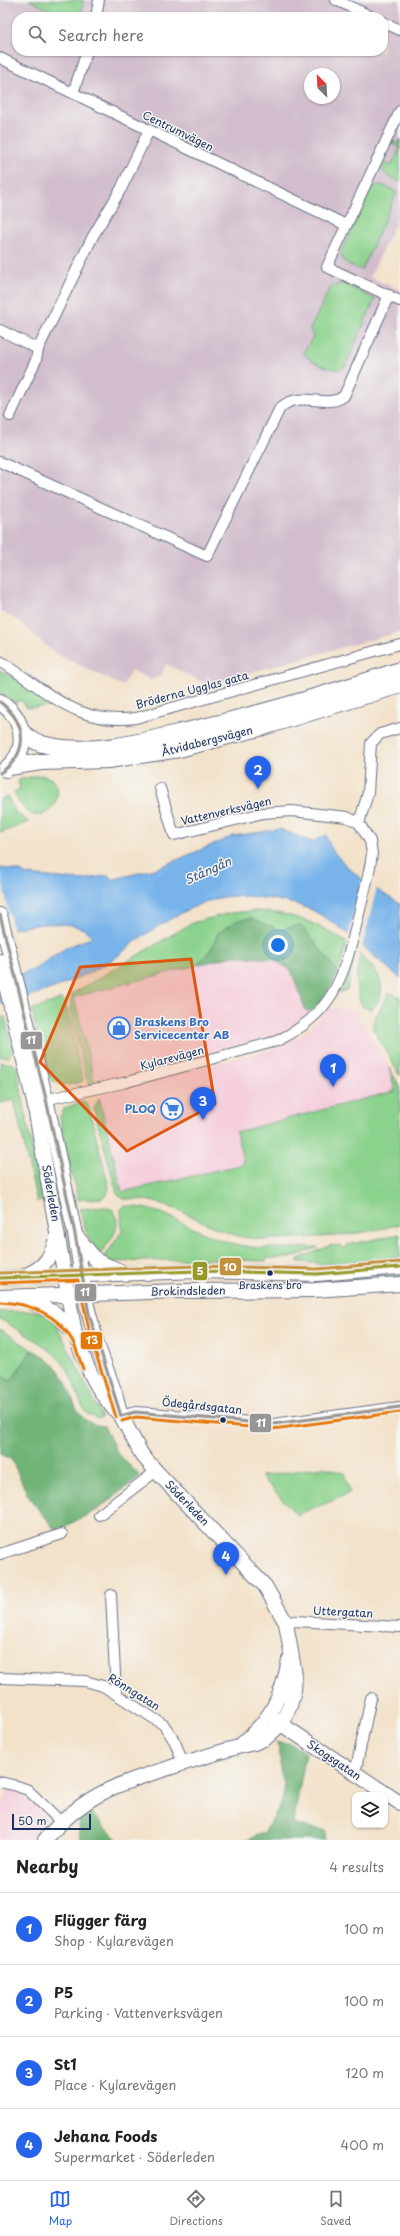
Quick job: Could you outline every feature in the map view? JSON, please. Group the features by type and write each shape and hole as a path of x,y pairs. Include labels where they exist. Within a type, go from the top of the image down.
{"main road":[{"name":"Åtvidabergsvägen","path":"22,732 37,742 60,748 88,748 138,742 267,711 400,670"},
{"name":"Åtvidabergsvägen","path":"5,770 40,762 108,760 179,749 278,723 400,686"},
{"path":"0,702 15,714 22,732 18,755 5,770"},
{"name":"Söderleden","path":"0,915 23,1029 40,1101 75,1234 85,1293 97,1344 115,1393 121,1416 142,1455 265,1586 286,1623 295,1675 294,1690 290,1706 281,1724 266,1738 183,1763 107,1789 74,1809 45,1840"},
{"name":"Söderleden","path":"0,961 23,1029"},
{"name":"Söderleden","path":"40,1101 64,1276 75,1334 86,1364 105,1400 121,1416"},
{"path":"22,1277 41,1268 49,1260 58,1232"},
{"path":"75,1234 92,1257 110,1268 124,1273"},
{"name":"Brokindsleden","path":"0,1278 198,1271 317,1274 400,1267"},
{"name":"Brokindsleden","path":"0,1297 85,1293 315,1290 400,1284"},
{"path":"15,1296 50,1310 75,1334"},
{"name":"Söderleden","path":"239,1747 259,1729 269,1716 279,1697 291,1650"},
{"name":"Skogsgatan","path":"269,1716 400,1803"}],"street":[{"path":"97,12 99,0"},
{"path":"336,0 352,4 364,12"},
{"path":"388,24 400,30"},
{"path":"73,93 85,56"},
{"name":"Centrumvägen","path":"0,58 346,225"},
{"path":"400,111 327,267 400,301"},
{"path":"10,416 36,360 38,349 93,236 107,209 121,189 149,130"},
{"path":"0,462 207,556 280,408 286,402 294,399 333,401 344,396 389,296"},
{"path":"0,330 38,349"},
{"name":"Bröderna Ugglas gata","path":"0,661 74,710 88,716 121,720 136,718 400,644"},
{"path":"359,823 368,793 371,743 380,734 400,728"},
{"name":"Vattenverksvägen","path":"160,788 174,835 274,812 292,811 347,817 359,823"},
{"name":"Kylarevägen","path":"40,1101 123,1083 277,1042 296,1031 318,1013 338,985 347,962 370,866 372,854 370,841 359,823"},
{"name":"Ödegårdsgatan","path":"121,1416 135,1412 273,1424 400,1407"},
{"path":"98,1515 156,1471"},
{"path":"0,1554 62,1534"},
{"path":"111,1595 116,1693"},
{"name":"Uttergatan","path":"286,1623 295,1621 400,1627"},
{"name":"Rönngatan","path":"0,1678 85,1681 103,1686 164,1725 175,1742 183,1763"},
{"path":"355,1774 371,1698"},
{"path":"0,1782 28,1790 61,1822"}],"highlighted area":[{"path":"191,959 215,1104 127,1151 40,1062 80,967"}],"shaded area":[{"path":"0,0 400,0 400,213 370,277 400,290 400,632 207,684 166,664 161,676 151,680 131,670 123,686 54,653 19,621 0,611"},
{"path":"233,956 273,958 291,970 306,1011 314,1010 289,1029 275,1036 95,1084 74,997"},
{"path":"344,1008 356,1012 389,1067 395,1091 237,1132 244,1164 122,1192 98,1095 278,1047 306,1032 328,1009"},
{"path":"7,1790 22,1794 49,1817 29,1840 0,1840 0,1811"}],"green space":[{"path":"29,0 83,0 82,12 54,12"},
{"path":"400,139 400,148 392,144 393,141 398,144"},
{"path":"400,148 400,182 384,173 382,166 383,162 391,166"},
{"path":"376,185 382,185 397,192 362,270 345,262 341,256 341,252 371,188"},
{"path":"342,283 375,299 344,368 333,369 322,366 303,353 313,337 310,329 330,288"},
{"path":"0,670 36,692 52,706 27,708 21,700 16,703 0,693"},
{"path":"40,775 52,780 57,788 57,798 52,808 44,814 35,815 24,808 14,792 20,789 18,780"},
{"path":"7,796 16,813 29,822 0,833 0,799"},
{"path":"253,911 279,913 303,920 325,929 347,943 338,973 315,942 300,925 280,930 266,925 218,933 212,948 197,965 74,997 95,1084 88,1084 70,1011 72,994 192,923 230,913"},
{"path":"251,918 280,930 300,925 315,942 338,973 328,991 314,1010 306,1011 291,970 273,959 233,956 197,965 212,948 218,933 238,920"},
{"path":"360,954 377,973 381,984 380,997 377,1004 371,1009 363,1007 358,994 357,974"},
{"path":"352,963 347,989 340,993"},
{"path":"389,993 400,997 400,1076 373,1028 374,1020"},
{"path":"61,999 65,1002 83,1081 76,1083 60,1084 56,1083 49,1077 42,1059 32,1010"},
{"path":"5,1017 13,1051 8,1057 0,1057 0,1018"},
{"path":"0,1062 14,1064 17,1068 42,1201 37,1202 14,1100 0,1103"},
{"path":"389,1067 400,1087 400,1224 361,1233 335,1236 252,1239 223,1231 169,1206 140,1199 123,1199 117,1193 94,1109 99,1098 122,1192 244,1164 236,1132 395,1091"},
{"path":"83,1102 88,1105 109,1187 107,1195 102,1198 78,1200 60,1116 65,1108"},
{"path":"43,1116 74,1262 71,1262"},
{"path":"124,1206 139,1207 164,1214 198,1231 235,1244 258,1248 318,1247 291,1258 267,1258 266,1261 203,1259 112,1262 104,1258 122,1231 121,1210"},
{"path":"105,1207 113,1210 117,1222 114,1234 100,1254 92,1244 87,1233 80,1209"},
{"path":"400,1234 400,1258 338,1265 298,1262 298,1259 329,1246 341,1245 342,1248 347,1248 347,1245"},
{"path":"400,1273 400,1277 347,1282 348,1279"},
{"path":"0,1312 41,1312 55,1322 102,1417 98,1419 86,1413 69,1373 64,1364 56,1356 39,1342 0,1319"},
{"path":"0,1329 32,1350 11,1381 0,1375"},
{"path":"32,1350 56,1367 67,1383 80,1415 94,1424 104,1426 117,1453 140,1476 97,1510 56,1531 28,1496 12,1460 0,1454 0,1375 11,1381"},
{"path":"323,1467 344,1473 350,1492 342,1497 297,1515 261,1476"},
{"path":"276,1743 289,1743 306,1753 293,1824 326,1831 325,1840 245,1840 265,1832 283,1797 284,1783 280,1773 280,1754"},
{"path":"90,1812 118,1840 79,1840 79,1820"}],"water":[{"name":"Stångån","path":"280,829 312,842 326,835 337,856 346,865 368,883 400,904 400,978 348,934 314,911 305,907 267,898 229,896 209,901 178,914 141,937 115,958 74,980 30,996 0,1004 0,981 33,970 67,947 91,938 92,936 84,930 74,926 62,924 35,925 0,932 0,868 20,871 27,875 82,880 109,875 111,880 158,868 233,836"}],"pier":[{"path":"0,871 13,931 0,934"},
{"path":"363,876 377,887 362,947 348,937"}],"transit line":[{"name":"11","path":"0,702 16,719 20,728 21,738 20,747 16,756 10,765 0,773"},
{"name":"11","path":"0,915 46,1099 75,1234 89,1314 121,1416"},
{"name":"10","path":"0,1273 198,1266 317,1269 400,1262"},
{"name":"5","path":"0,1278 198,1271 317,1274 400,1267"},
{"name":"13","path":"0,1283 78,1280 91,1338 116,1417"},
{"name":"13","path":"0,1302 31,1308 59,1323 72,1340 83,1369"},
{"name":"11","path":"121,1416 135,1412 273,1424 400,1407"},
{"name":"13","path":"122,1421 136,1417 273,1429 400,1412"}],"place":[{"name":"P5","path":"258,789"},
{"name":"Braskens Bro Servicecenter AB","path":"119,1028"},
{"name":"Flügger färg","path":"333,1087"},
{"name":"PLOQ","path":"172,1109"},
{"name":"St1","path":"203,1120"},
{"name":"Braskens bro","path":"270,1273"},
{"name":"Jehana Foods","path":"226,1575"}]}
